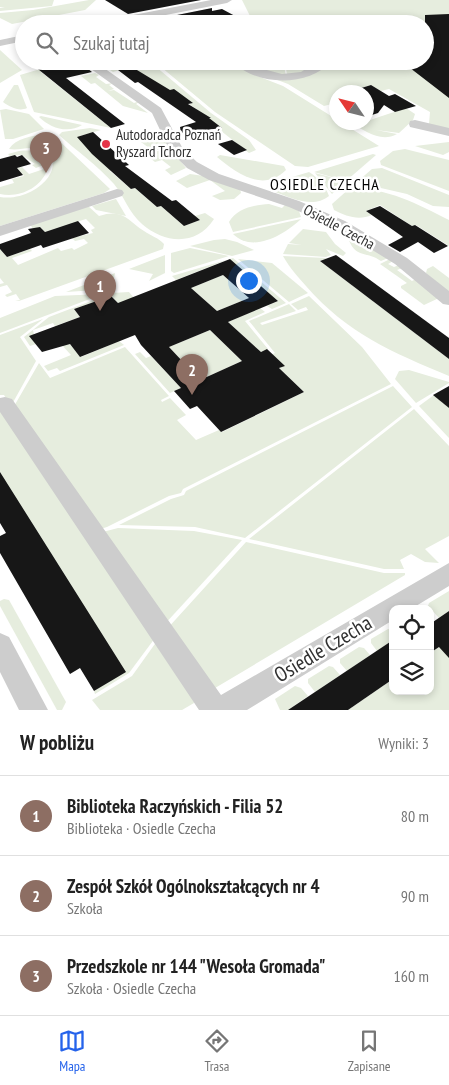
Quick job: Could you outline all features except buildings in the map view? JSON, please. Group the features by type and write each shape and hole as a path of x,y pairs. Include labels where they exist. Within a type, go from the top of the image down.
{"street":[{"path":"149,15 227,0"},
{"path":"0,42 15,40"},
{"name":"Osiedle Czecha","path":"99,70 157,111 178,151 192,165 214,177 294,204 340,224 401,261 449,300"},
{"path":"254,70 264,76 286,77 313,74 317,70"},
{"path":"415,124 449,132"},
{"path":"0,230 117,193"},
{"path":"5,404 215,710"},
{"name":"Osiedle Czecha","path":"222,710 449,572"},
{"path":"0,645 34,710"}],"green space":[{"path":"0,0 54,0 52,6 0,11 0,8 5,7 0,7"},
{"path":"96,0 85,10 59,15 15,15 15,23 12,24 0,18 0,13"},
{"path":"242,0 449,0 449,129 429,124 430,112 389,89 381,91 374,85 329,85 329,105 324,106 288,84 272,78 305,77 319,70 434,70 434,15 250,15"},
{"path":"0,50 15,64 15,70 22,70 0,83"},
{"path":"43,70 41,72 111,128 34,112 20,75"},
{"path":"135,70 160,70 211,113 249,140 256,150 249,153 206,119 209,118 189,104 191,103"},
{"path":"165,70 249,70 260,77 283,86 329,115 329,130 353,130 379,146 308,167 295,166 215,112"},
{"path":"265,70 285,70 286,76 275,75"},
{"path":"286,70 319,70 287,75"},
{"path":"95,73 99,75 96,77 106,84 114,83 109,85 114,89 108,91 114,90 134,103 140,101 136,104 148,113 123,106 95,83 91,84 81,76"},
{"path":"14,85 18,85 27,108 18,109 3,102"},
{"path":"406,108 415,114 413,120 399,133 376,130 397,134 385,137 379,137 364,130 374,130 374,119"},
{"path":"6,109 29,114 44,129 13,139 5,139 0,110"},
{"path":"39,117 82,125 71,129 54,127 43,121"},
{"path":"90,128 101,130 80,136 114,170 110,171 131,189 135,188 157,207 161,206 184,226 200,220 195,216 205,213 214,219 207,228 190,238 180,239 161,235 151,231 142,224 108,177 59,135 62,132"},
{"path":"52,134 110,189 104,193 0,226 0,197 14,197 27,194 47,179 52,171 52,162 48,154 34,148 9,149 20,140"},
{"path":"165,138 169,147 153,151 141,142"},
{"path":"449,142 449,152 443,155 415,146"},
{"path":"170,148 186,168 171,175 165,170 171,167 162,160 155,162 150,158 158,155 154,152"},
{"path":"405,149 449,160 449,191 381,165 380,161 393,151"},
{"path":"19,151 40,153 45,159 46,164 36,168 32,165 35,164 22,155 10,156 8,154"},
{"path":"373,154 376,155 346,181 314,172"},
{"path":"220,155 284,166 286,170 277,177 268,180 250,178 233,169 217,157"},
{"path":"22,167 29,174 44,169 47,171 39,183 28,191 14,195 0,194 0,187 14,183 12,179 24,176 17,168"},
{"path":"382,168 449,195 449,207 433,206 407,194 359,183 358,181 372,169"},
{"path":"309,172 321,182 329,196 323,200 309,202 275,192 273,188 279,181"},
{"path":"315,173 346,181 332,194"},
{"path":"190,174 204,176 240,189 241,193 234,199 220,200 212,196 225,191 210,180 187,188 176,181"},
{"path":"350,188 390,194 449,220 449,246 416,225 412,226 380,205 366,211 372,215 362,218 348,216 334,210 332,204"},
{"path":"116,199 126,216 96,210 92,206"},
{"path":"269,204 282,208 286,204 299,211 301,217 233,232 229,222 237,213 252,206"},
{"path":"88,206 99,216 114,213 124,216 162,242 164,244 163,249 19,301 15,301 20,300 16,294 7,297 5,295 12,292 7,285 0,287 0,284 4,283 0,278 0,249 7,257 30,249 32,251 12,258 18,265 58,248 61,251 72,248 74,250 88,243 84,239 75,241 72,238 93,233 91,230 95,228 86,219 45,232 40,227 33,229 30,224"},
{"path":"301,219 278,236 259,242 241,240 233,234"},
{"path":"303,229 326,232 335,244 346,253 343,256 326,249 331,255 326,257 283,254 288,244 302,245 289,243"},
{"path":"347,235 388,258 381,261 357,251 353,248"},
{"path":"225,239 254,250 232,256 190,246 214,240"},
{"path":"190,248 229,256 174,273 171,271 171,253"},
{"path":"165,255 165,273 149,281 153,274 129,269"},
{"path":"283,256 327,258 320,261 449,359 449,376 390,350 338,317 322,303"},
{"path":"233,258 286,303 272,309 267,306 278,301 229,259"},
{"path":"238,259 272,263 308,293 289,302"},
{"path":"390,259 393,261 388,264 394,267 399,265 402,268 397,270 412,281 416,279 439,298 424,305 401,288 401,286 407,283 380,264"},
{"path":"227,260 176,280 172,276"},
{"path":"433,266 449,278 449,294 426,273 427,269"},
{"path":"115,273 112,289 66,292"},
{"path":"223,275 249,298 217,311 191,288"},
{"path":"129,292 138,303 123,308 111,296 74,309 80,317 55,326 53,323 33,330 36,344 30,346 24,337 49,317 112,293"},
{"path":"103,294 0,333 0,318 55,296"},
{"path":"309,296 362,347 391,384 183,489 181,493 169,496 107,527 97,530 13,408 39,363 50,378 125,347 169,396 161,400 162,402 170,398 186,415 177,420 196,440 219,430 222,432 304,392 279,368 284,366 266,357 275,353 249,321 289,304 296,311 260,323 262,325 308,310 306,307 298,310 291,304"},
{"path":"260,308 265,312 245,321 268,349 261,352 228,322"},
{"path":"43,319 20,337 36,361 11,406 4,395 0,395 0,335"},
{"path":"210,330 242,361 200,380 169,347"},
{"path":"119,341 124,345 60,371 57,368 48,371 44,366 71,355 61,344 68,342 81,357"},
{"path":"140,352 146,358 151,356 181,388 170,393 135,354"},
{"path":"409,370 449,383 416,403 395,379 399,371"},
{"path":"393,386 412,407 245,538 195,527 119,525 171,499 184,495 186,491"},
{"path":"434,395 449,408 449,438 419,406"},
{"path":"0,409 155,638 129,673 95,694 94,691 108,682 0,472"},
{"path":"414,409 449,446 449,536 425,549 439,563 425,562 411,554 400,560 404,569 384,569 249,539"},
{"path":"118,528 194,531 242,540 163,626 99,533"},
{"path":"246,542 384,573 405,573 405,575 210,691 166,630"},
{"path":"449,591 449,611 439,618 434,613 434,605 428,605"},
{"path":"4,599 9,600 66,702 62,710 57,710 0,606 0,601"},
{"path":"389,629 389,643 377,651 371,643 371,639"},
{"path":"157,641 193,696 194,703 182,710 100,710 92,700 132,676"},
{"path":"359,647 364,648 370,655 347,671 340,663 340,659"},
{"path":"439,647 449,649 449,710 348,710 389,682 389,695 434,695 434,650"},
{"path":"329,666 333,667 340,675 315,692 308,683 308,679"},
{"path":"295,686 301,688 308,696 288,710 280,710 275,699"}],"place":[{"name":"Autodoradca Poznań Ryszard Tchorz","path":"106,144"},
{"name":"Przedszkole nr 144 \"Wesoła Gromada\"","path":"46,173"},
{"name":"Biblioteka Raczyńskich - Filia 52","path":"100,311"},
{"name":"Zespół Szkół Ogólnokształcących nr 4","path":"192,395"}],"district":[{"name":"OSIEDLE CZECHA","path":"325,184"}]}
